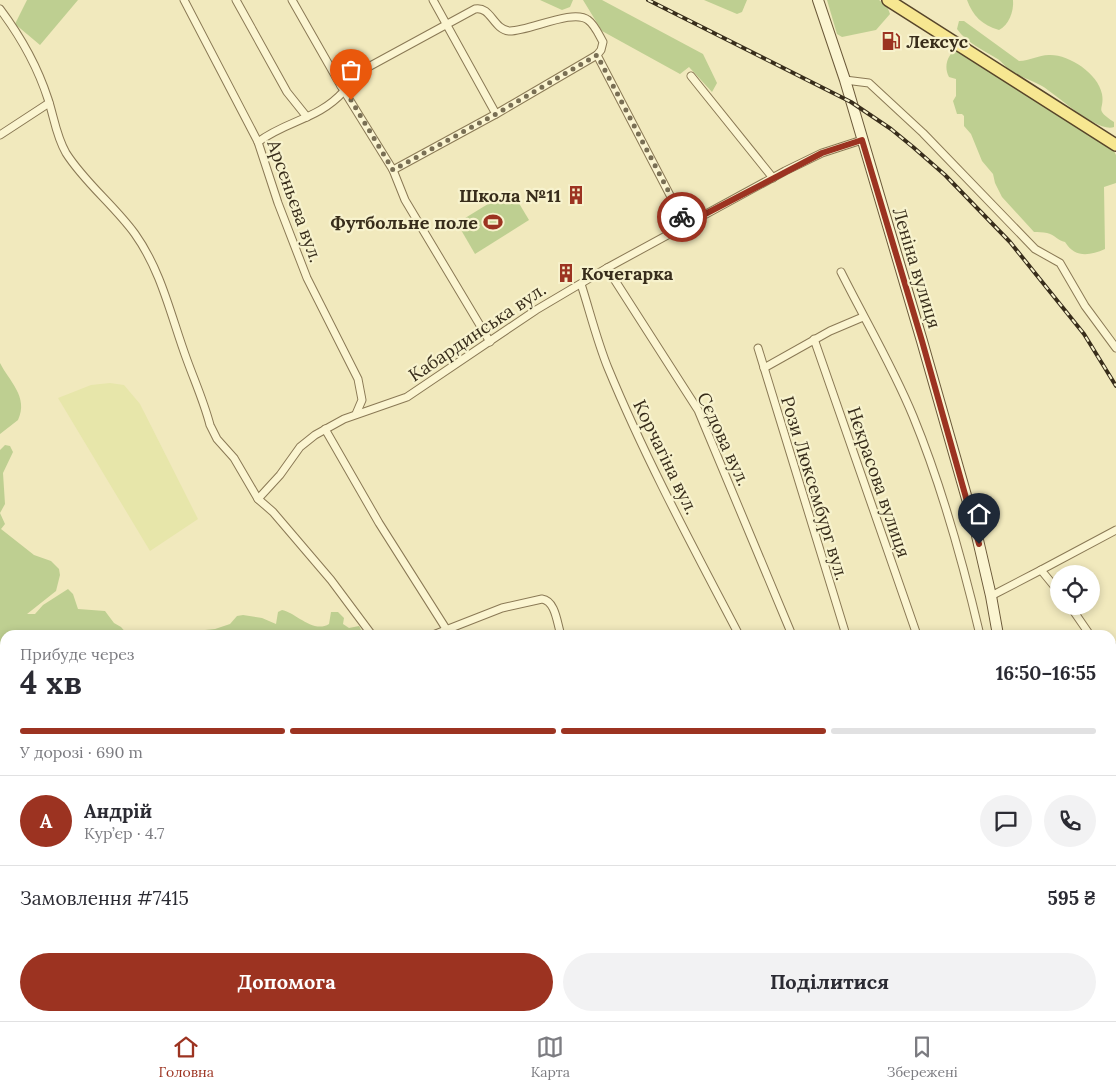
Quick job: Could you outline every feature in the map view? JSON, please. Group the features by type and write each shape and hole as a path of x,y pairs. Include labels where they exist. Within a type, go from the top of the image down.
{"main road":[{"name":"Леніна вулиця","path":"818,0 845,80 922,341 974,527 997,630"},
{"path":"888,0 1116,145"}],"street":[{"name":"Арсеньєва вул.","path":"184,0 258,142 278,203 307,278 358,379 362,400 356,414"},
{"path":"236,0 287,92 307,117"},
{"path":"292,0 342,89 393,170 405,200 490,342"},
{"path":"432,0 496,114"},
{"path":"258,142 282,127 322,111 350,77 480,8 501,28 508,31 530,28 568,18 584,17 592,25 603,42 601,50 597,55 496,114 393,170"},
{"path":"0,9 12,24 34,61 49,103 57,134 66,152 90,183 116,211 147,252 160,278 210,424 217,439 234,458 258,499 273,512 331,580 368,630"},
{"path":"597,55 686,224"},
{"path":"691,76 773,178"},
{"path":"845,80 869,83 923,133 1035,249 1060,263 1085,306 1116,348"},
{"path":"0,135 49,103"},
{"name":"Кабардинська вул.","path":"258,499 306,440 356,414 407,397 536,310 607,268 686,224 822,153 862,140"},
{"name":"Сєдова вул.","path":"607,268 698,410 790,630"},
{"path":"840,272 912,414 922,438 967,580 979,630"},
{"name":"Корчагіна вул.","path":"581,284 608,366 630,420 660,483 736,630"},
{"path":"764,368 814,339 863,317"},
{"name":"Нєкрасова вулиця","path":"814,339 915,630"},
{"name":"Рози Люксембург вул.","path":"758,348 844,630"},
{"path":"325,429 379,523 447,630"},
{"path":"991,596 1116,530"},
{"path":"1041,570 1050,581"},
{"path":"452,630 502,608 542,599 548,600 552,605 560,630"},
{"path":"1076,615 1087,630"}],"shaded area":[{"path":"110,383 124,385 140,404 198,519 150,551 58,398 91,385"}],"green space":[{"path":"27,0 78,0 40,45 15,24"},
{"path":"540,0 573,0 570,7 562,10"},
{"path":"583,0 602,0 703,54 717,83 712,92 689,67 680,74 602,31"},
{"path":"704,0 747,0 742,12 737,14"},
{"path":"827,0 879,0 887,6 890,14 876,30 842,37 837,34"},
{"path":"967,0 1013,0 1013,9 1006,25 999,30 979,19 972,11"},
{"path":"959,21 964,21 1019,61 1045,55 1065,58 1081,66 1095,79 1099,86 1103,100 1101,109 1114,122 1114,127 1107,127 1088,119 1042,86 1011,71 998,59 965,38 957,29"},
{"path":"958,47 1111,145 1116,155 1116,183 1104,187 1105,249 1088,254 1078,253 1073,251 1065,242 1052,235 1044,232 1034,232 1002,197 993,174 982,161 971,134 964,126 964,116 957,114 953,101 956,96 956,79 949,77 946,69 949,57"},
{"name":"Футбольне поле","path":"511,190 529,220 475,254 457,223"},
{"path":"0,363 20,397 21,412 18,420 0,434"},
{"path":"5,445 10,446 13,452 3,473 5,504 0,513 0,450"},
{"path":"0,513 5,524 1,529 34,555 51,561 59,569 60,575 56,591 27,614 35,614 43,605 68,589 73,594 78,609 105,611 114,623 124,630 0,630"},
{"path":"282,610 311,624 323,626 329,624 331,612 338,612 344,618 343,624 349,628 359,626 361,630 205,630 230,624 237,616 243,615 262,618 276,624 278,612"}],"railway":[{"path":"648,0 851,102 891,129 913,147 945,175 1010,242 1084,334 1116,386"}],"way so far":[{"path":"351,100 393,170 496,114 597,55 682,217"}],"place":[{"name":"Лексус","path":"891,41"},
{"name":"Школа №11","path":"576,195"},
{"name":"Футбольне поле","path":"493,222"},
{"name":"Кочегарка","path":"566,273"}],"route":[{"path":"682,217 686,224 822,153 862,140 922,341 979,544"}]}
